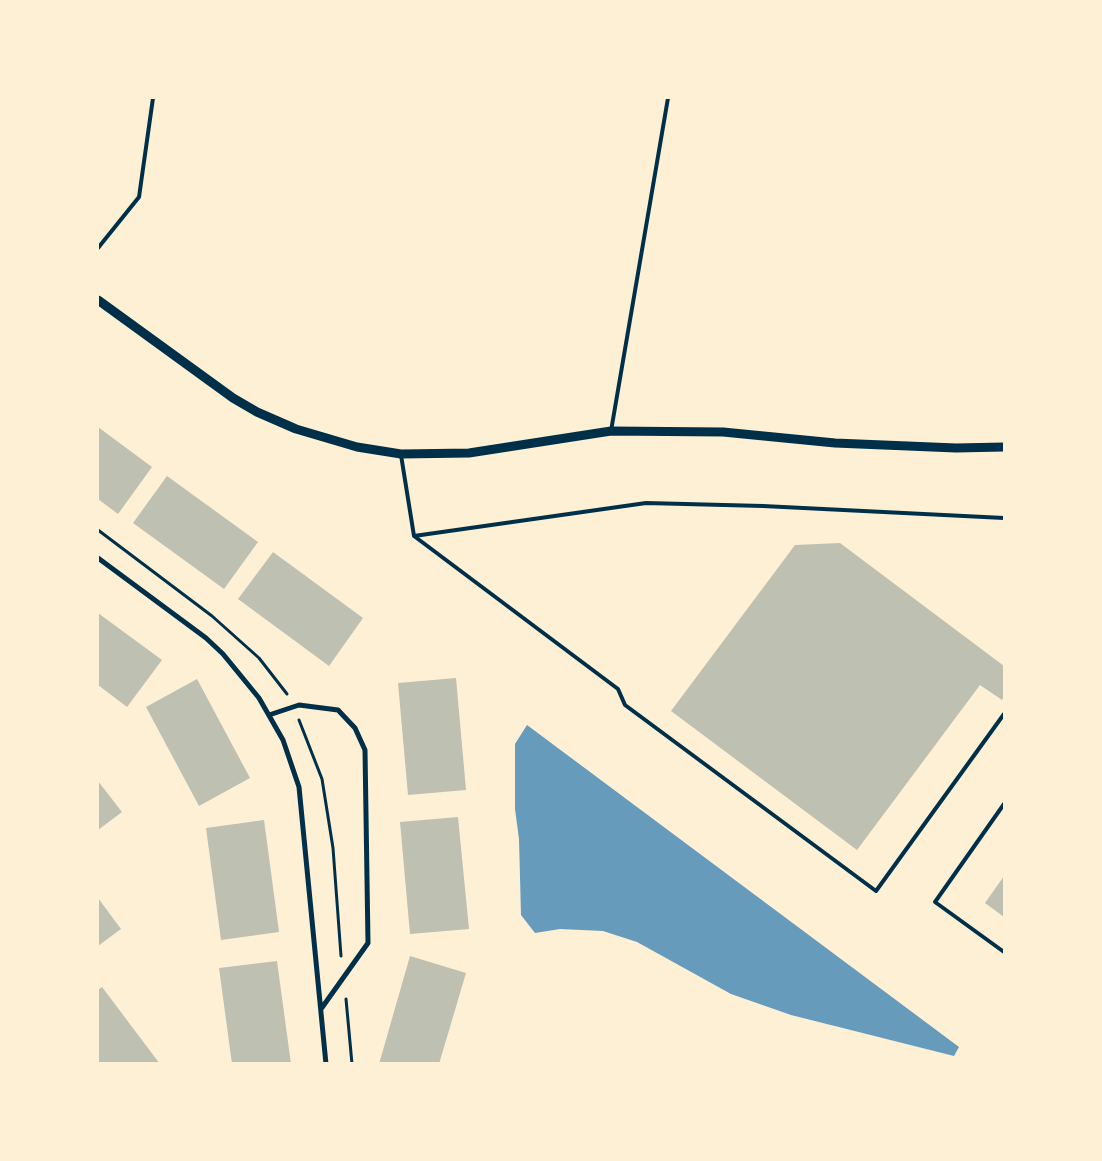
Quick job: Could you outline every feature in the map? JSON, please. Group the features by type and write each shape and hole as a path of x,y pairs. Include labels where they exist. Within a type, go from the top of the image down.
{"street":[{"path":"98,300 233,398 258,412 296,429 357,447 401,454 469,453 611,431 723,432 835,443 956,448 1004,447"},
{"path":"98,558 206,638 223,654 260,698 283,740 299,787 326,1064"},
{"path":"270,715 300,705 338,710 355,728 364,750 368,943 321,1010"}],"lane":[{"path":"98,248 139,197 153,98"},
{"path":"611,431 668,98"},
{"path":"401,454 414,536 618,688 625,705 876,891 1004,714"},
{"path":"414,536 646,503 763,506 1004,518"},
{"path":"1004,804 935,902 1004,952"}],"water":[{"path":"527,725 959,1047 954,1056 791,1015 731,994 637,942 603,931 560,929 535,933 521,915 519,839 515,809 515,744"}],"building":[{"path":"98,427 152,467 118,514 98,499"},
{"path":"167,476 258,542 224,589 133,523"},
{"path":"840,543 1004,666 1004,697 1002,700 980,685 857,850 671,711 795,545"},
{"path":"273,552 363,618 329,666 238,599"},
{"path":"98,613 162,660 127,707 98,685"},
{"path":"456,678 466,790 408,795 398,683"},
{"path":"197,679 250,778 199,806 146,707"},
{"path":"98,781 122,812 98,830"},
{"path":"458,817 469,929 410,934 400,822"},
{"path":"264,820 279,932 221,940 206,828"},
{"path":"1004,876 1004,917 985,903"},
{"path":"98,898 121,929 98,946"},
{"path":"410,956 466,973 439,1064 379,1064"},
{"path":"277,961 291,1064 232,1064 219,968"},
{"path":"102,987 160,1064 98,1064 98,990"}]}
